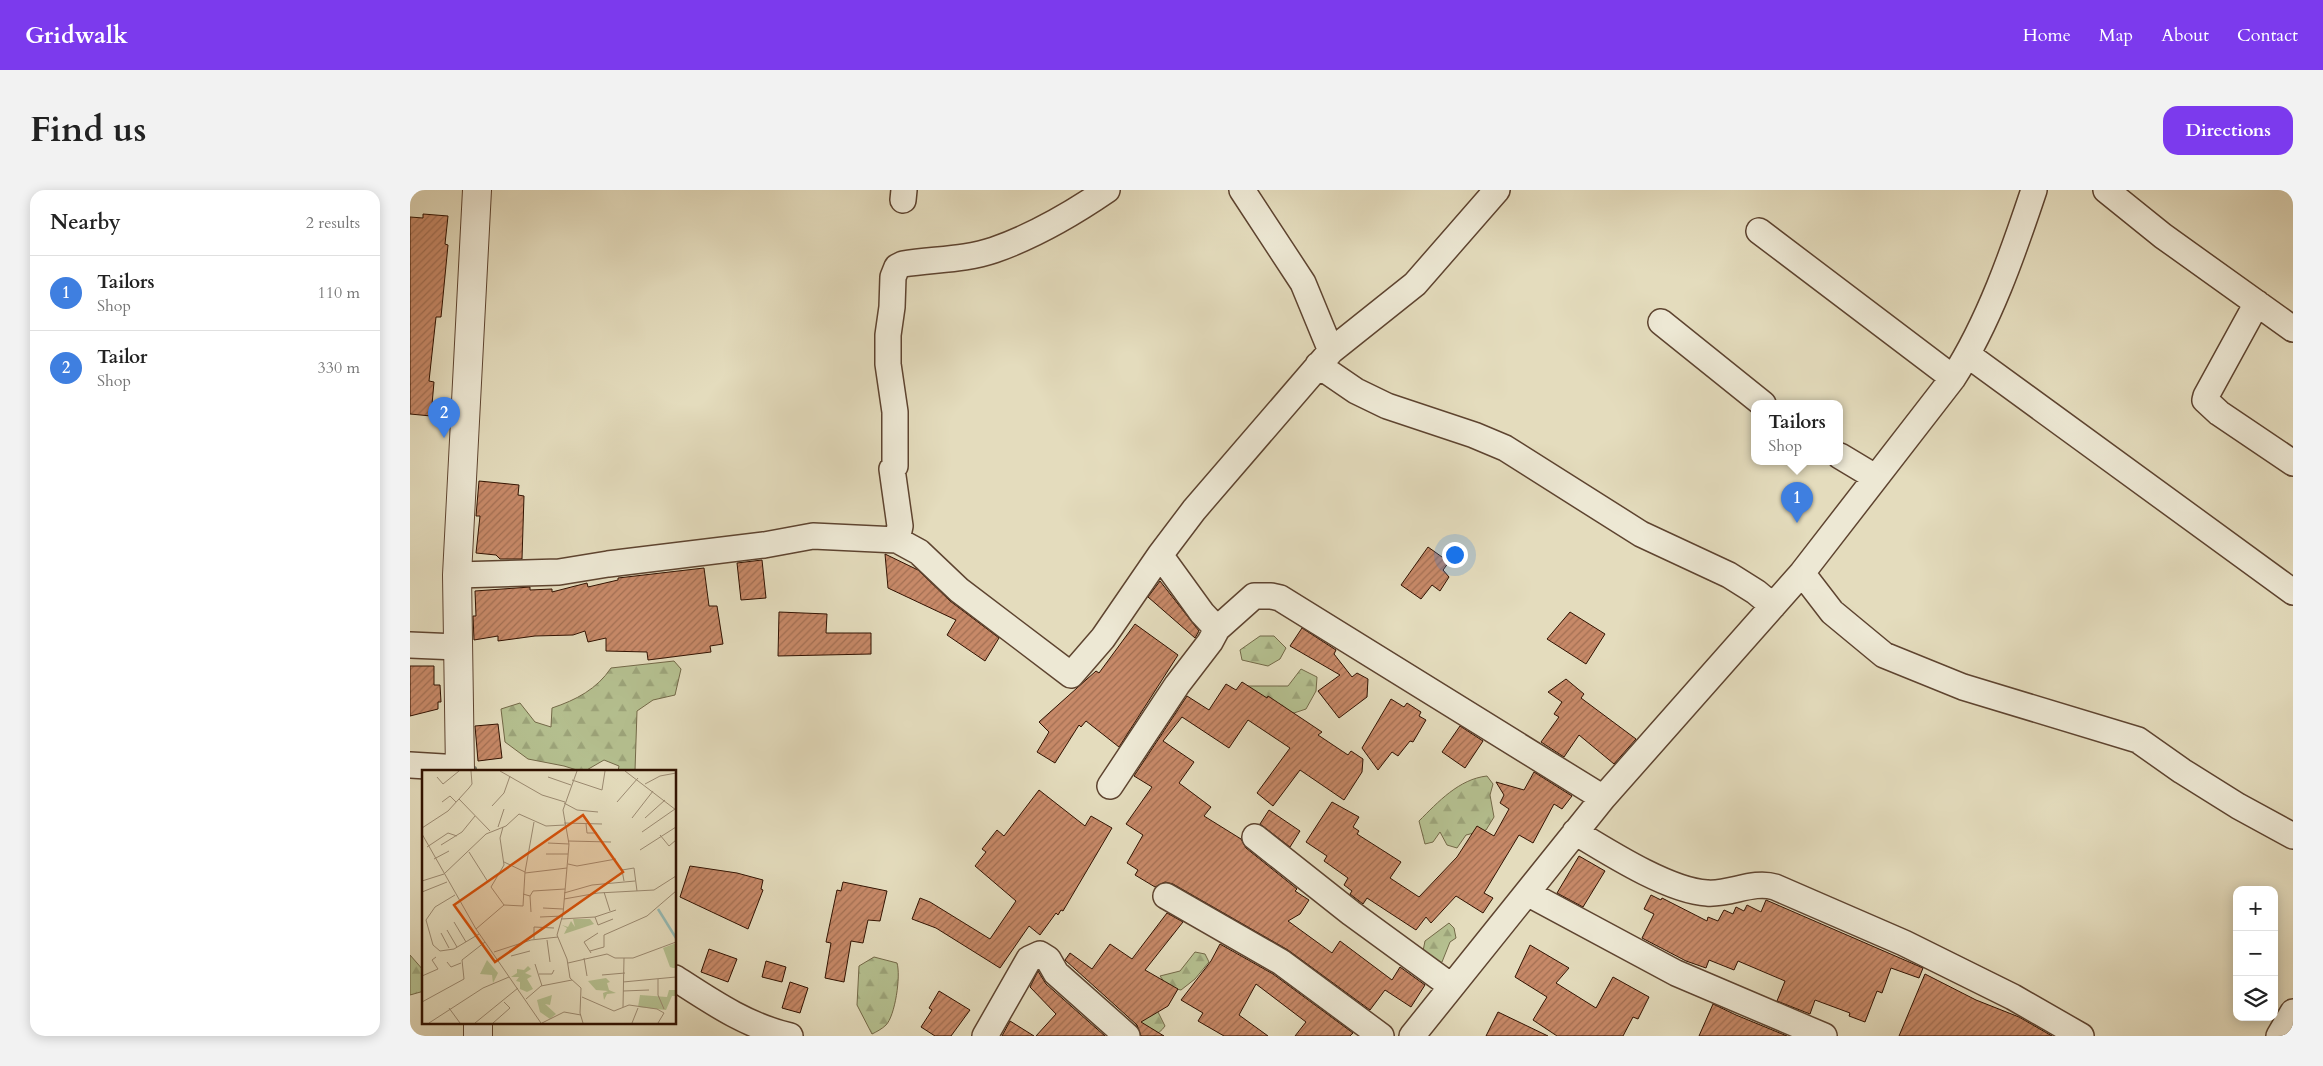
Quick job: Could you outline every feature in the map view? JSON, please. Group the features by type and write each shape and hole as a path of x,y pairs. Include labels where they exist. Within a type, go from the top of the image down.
{"street":[{"path":"410,766 460,769 457,575 477,190"},
{"path":"897,540 900,526 892,469 895,466 895,412 888,364 892,277 897,267 903,264 953,259 994,250 1076,212 1107,190"},
{"path":"1242,190 1304,283 1324,358 1356,391 1387,406 1505,448 1641,534 1729,575 1756,592 1773,606"},
{"path":"457,575 560,572 764,545 813,536 897,540 919,552 960,590 1071,675 1108,631 1160,555 1194,510 1324,358 1415,284 1497,190"},
{"path":"1412,1036 1450,986 1603,798 1802,573 1953,378 1968,355 2014,248 2034,190"},
{"path":"2106,190 2163,236 2293,329"},
{"path":"1759,232 1953,378"},
{"path":"2258,304 2205,400 2219,413 2293,463"},
{"path":"1661,322 1758,400"},
{"path":"1968,355 2293,592"},
{"path":"1843,458 1876,477"},
{"path":"1160,555 1202,613 1217,629"},
{"path":"1802,573 1832,612 1884,655 1963,687 2138,740 2182,771 2238,806 2293,836"},
{"path":"1110,786 1177,685 1217,629 1254,596 1271,596 1280,598 1603,798"},
{"path":"410,645 457,647"},
{"path":"1575,832 1638,868 1692,890 1720,893 1759,885 1775,887 1904,943 2051,1017 2081,1036"},
{"path":"1255,837 1351,913 1450,986"},
{"path":"1527,893 1676,973 1824,1036"},
{"path":"1166,896 1281,962 1381,1036"},
{"path":"985,1036 1026,964 1033,956 1040,954 1048,959 1056,973 1127,1036"},
{"path":"676,979 737,1017 765,1029 790,1036"},
{"path":"2279,1036 2293,1012"}],"green space":[{"path":"1260,636 1274,636 1286,648 1280,659 1268,666 1242,660 1240,650"},
{"path":"674,661 681,669 675,695 653,700 637,711 635,770 618,770 619,766 604,760 587,770 577,770 528,759 505,742 501,709 520,703 535,722 551,727 552,708 593,688 611,668"},
{"path":"1301,669 1317,677 1316,691 1306,709 1294,713 1260,701 1247,686 1288,686"},
{"path":"1487,776 1493,784 1490,795 1494,817 1486,830 1466,835 1457,848 1447,845 1440,832 1433,842 1425,844 1419,821 1450,792 1467,782"},
{"path":"1449,923 1454,928 1456,938 1450,942 1442,962 1432,967 1422,956 1425,941"},
{"path":"1195,952 1205,954 1209,962 1195,979 1181,990 1168,987 1160,976 1180,971"},
{"path":"410,955 422,969 422,992 410,995"},
{"path":"874,957 897,963 898,977 896,996 889,1020 872,1034 857,1005 859,966"},
{"path":"1155,1006 1165,1026 1154,1035 1139,1036 1135,1020"}],"building":[{"path":"423,214 448,216 445,244 448,245 441,317 436,317 429,381 434,382 431,416 410,414 410,217 423,218"},
{"path":"479,481 519,485 518,495 524,496 522,559 500,559 496,555 476,553 480,516 476,516"},
{"path":"1428,547 1449,562 1443,570 1449,577 1440,591 1432,585 1421,599 1401,585"},
{"path":"885,554 918,570 950,601 999,638 985,661 947,635 956,620 888,588"},
{"path":"762,560 766,598 741,600 737,563"},
{"path":"704,568 709,606 717,606 723,644 710,646 711,652 648,660 647,652 606,651 606,638 588,642 585,631 573,635 535,636 498,641 498,636 474,640 473,616 476,616 475,591 530,587 530,590 552,589 552,592 587,583 588,587 618,580 618,578"},
{"path":"1160,581 1199,631 1195,638 1148,597"},
{"path":"779,612 827,614 826,633 871,633 871,654 778,656"},
{"path":"1570,612 1605,634 1586,664 1547,639"},
{"path":"1135,624 1178,655 1119,747 1086,721 1081,727 1079,725 1055,763 1037,752 1049,732 1039,722 1096,671 1099,673"},
{"path":"1302,628 1336,650 1334,654 1352,677 1357,673 1368,679 1367,697 1339,718 1318,691 1340,675 1290,646"},
{"path":"410,666 434,666 434,685 440,685 441,702 438,702 438,709 410,716"},
{"path":"1566,679 1584,694 1581,698 1636,739 1614,764 1579,735 1564,757 1541,742 1559,717 1554,714 1562,702 1548,692"},
{"path":"1242,682 1267,698 1268,696 1322,732 1318,735 1348,755 1351,751 1363,759 1362,772 1344,800 1300,770 1273,806 1257,793 1290,748 1248,720 1229,748 1182,717 1163,741 1194,762 1179,783 1211,807 1204,816 1241,839 1246,848 1297,889 1295,891 1309,900 1300,914 1288,921 1332,953 1340,941 1392,980 1400,967 1425,985 1411,1007 1385,990 1370,1010 1288,950 1173,884 1165,882 1155,887 1135,875 1138,870 1127,863 1143,835 1126,824 1152,787 1134,776 1187,696 1209,710 1226,684 1236,690"},
{"path":"1391,699 1404,707 1407,703 1421,712 1419,716 1426,720 1413,742 1410,741 1398,756 1392,752 1378,770 1362,748"},
{"path":"498,724 502,758 478,761 475,726"},
{"path":"1460,726 1483,741 1465,768 1442,752"},
{"path":"1534,772 1572,796 1562,809 1554,804 1533,843 1519,835 1484,893 1493,898 1483,913 1456,896 1431,923 1426,917 1416,930 1367,898 1363,904 1350,894 1352,891 1344,885 1348,878 1324,861 1327,856 1306,842 1332,802 1359,817 1353,827 1359,831 1357,834 1401,862 1390,878 1419,897 1457,857 1477,826 1494,836 1509,809 1500,803 1504,795 1496,782 1524,790"},
{"path":"1039,790 1085,826 1091,816 1112,828 1063,911 1061,910 1058,915 1056,913 1040,935 1029,926 1000,968 936,928 912,919 920,898 930,902 990,939 1016,901 975,866 986,852 982,849 997,830 1004,836"},
{"path":"1269,810 1300,831 1290,847 1260,824"},
{"path":"1579,856 1605,871 1583,907 1557,893"},
{"path":"690,866 737,873 763,880 761,889 763,890 748,929 680,897"},
{"path":"843,882 887,891 880,921 868,920 863,943 851,941 844,982 825,978 831,943 826,942 837,890 841,891"},
{"path":"1651,895 1661,900 1662,898 1707,921 1708,917 1718,921 1724,910 1733,914 1736,907 1744,911 1747,905 1761,912 1766,900 1923,968 1919,978 1891,968 1882,993 1877,991 1865,1022 1849,1016 1850,1013 1815,1000 1810,1014 1777,1001 1785,981 1738,961 1734,970 1709,960 1706,968 1686,961 1642,938 1654,914 1644,909"},
{"path":"1167,913 1183,922 1145,970 1178,989 1168,1006 1141,1022 1164,1036 1141,1036 1137,1025 1065,960 1070,953 1092,969 1110,944 1132,959"},
{"path":"1220,944 1273,974 1353,1033 1350,1036 1295,1036 1306,1022 1256,984 1239,1015 1268,1036 1224,1036 1198,1021 1203,1013 1181,1000 1211,961"},
{"path":"1530,945 1569,968 1556,983 1596,1008 1613,977 1649,997 1638,1019 1633,1017 1623,1036 1557,1036 1533,1020 1547,997 1515,977"},
{"path":"709,949 737,959 728,982 701,972"},
{"path":"766,961 786,967 782,982 762,977"},
{"path":"1038,971 1046,984 1105,1036 1036,1036 1056,1014 1030,987"},
{"path":"1925,974 1976,1000 2019,1017 2052,1036 1899,1036"},
{"path":"790,982 808,988 800,1013 782,1008"},
{"path":"939,991 970,1010 951,1036 935,1036 921,1027 932,1010 929,1008"},
{"path":"1713,1004 1736,1015 1787,1036 1699,1036"},
{"path":"1498,1012 1548,1036 1486,1036"},
{"path":"1010,1021 1034,1036 1002,1036"}],"place":[{"name":"Tailor","path":"444,438"},
{"name":"Tailors","path":"1797,523"}]}
